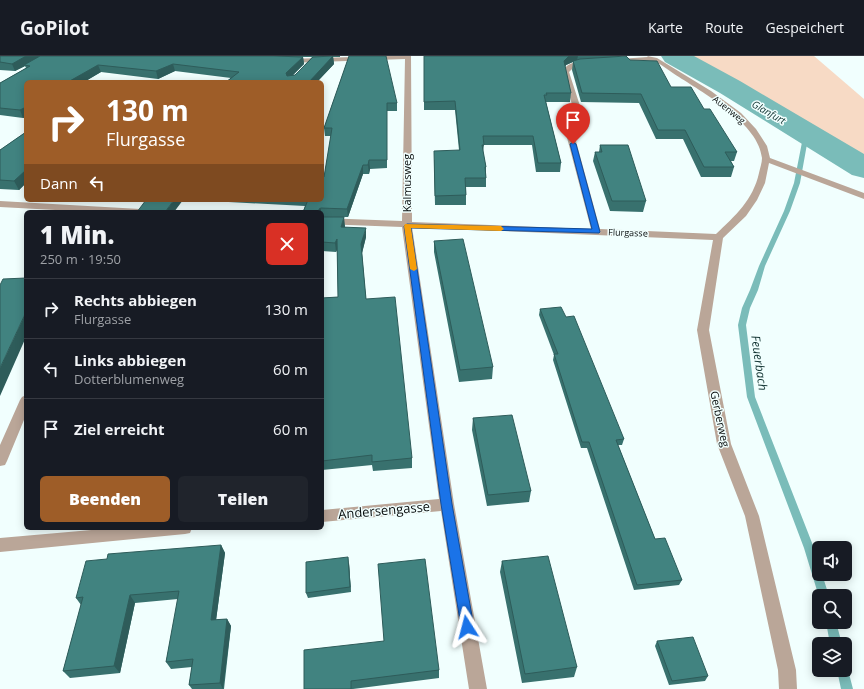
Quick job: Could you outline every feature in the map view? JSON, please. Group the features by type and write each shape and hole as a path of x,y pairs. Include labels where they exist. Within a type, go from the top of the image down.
{"street":[{"path":"280,61 312,61 408,56"},
{"name":"Kalmusweg","path":"408,56 407,226 447,504 478,689"},
{"path":"596,232 569,130 570,125 578,115 578,112 566,72 572,65 652,58"},
{"name":"Auenweg","path":"652,58 708,93 738,115 752,129 763,146 766,159"},
{"path":"718,237 743,214 754,200 761,183 766,159 864,196"},
{"path":"0,204 91,210"},
{"name":"Flurgasse","path":"324,221 407,226 718,237"},
{"name":"Gerberweg","path":"718,237 703,330 724,444 752,516 787,670 788,689"},
{"path":"0,461 24,405"},
{"name":"Andersengasse","path":"324,516 447,504"},
{"path":"0,545 163,530"}],"shaded area":[{"path":"665,56 814,56 864,99 864,175"}],"building":[{"path":"0,56 26,56 12,64 0,62"},
{"path":"40,56 303,57 286,73 287,76 295,75 313,57 333,56 311,80 229,80 239,72 173,64 156,71 98,65 72,80 24,80 24,108 20,110 0,108 0,83 30,66 24,65"},
{"path":"349,56 386,56 397,103 387,103 387,160 369,160 368,165 363,165 347,209 321,208 319,210 304,210 307,202 324,202 324,177 332,128 324,128"},
{"path":"424,56 569,56 564,61 571,93 546,93 547,95 544,95 561,163 538,163 533,136 483,136 484,145 482,145 486,167 486,178 465,178 466,195 435,196 434,151 460,150 455,101 424,102"},
{"path":"626,56 630,60 657,61 671,87 691,87 704,109 710,109 737,152 725,152 734,167 704,167 685,130 658,130 641,94 582,93 573,61 580,59"},
{"path":"24,133 24,172 14,181 0,180 0,150"},
{"path":"600,145 628,145 646,201 612,201 595,152 602,152"},
{"path":"144,202 172,202 166,210 138,210"},
{"path":"324,217 344,217 341,227 366,228 361,244 366,299 395,297 412,458 372,462 372,455 324,461 324,298 338,297 337,239 335,243 324,242"},
{"path":"463,239 493,367 460,370 434,241"},
{"path":"24,278 24,316 0,368 0,285 3,279"},
{"path":"561,307 566,317 574,316 624,439 616,440 655,539 665,538 682,580 637,585 589,442 582,442 554,354 558,354 540,309"},
{"path":"512,415 531,491 488,495 473,418"},
{"path":"221,545 211,620 227,619 220,683 189,685 193,659 166,662 179,591 130,595 114,666 63,671 83,597 76,598 86,561 107,559 108,554"},
{"path":"548,556 577,667 525,674 502,561"},
{"path":"348,557 350,587 306,593 306,562"},
{"path":"425,559 439,670 351,681 351,689 304,689 304,650 384,641 378,564"},
{"path":"693,637 708,676 672,681 657,641"}],"waterway":[{"name":"Glanfurt","path":"674,56 730,87 864,168"},
{"name":"Feuerbach","path":"806,133 797,183 787,211 762,266 746,308 742,325 751,397 809,548 822,589"},
{"name":"Feuerbach","path":"833,629 834,637"},
{"name":"Feuerbach","path":"844,677 847,689"}],"slow traffic":[{"path":"414,269 407,226 501,229"}],"route":[{"path":"467,627 447,504 407,226 596,232 573,144"}]}
